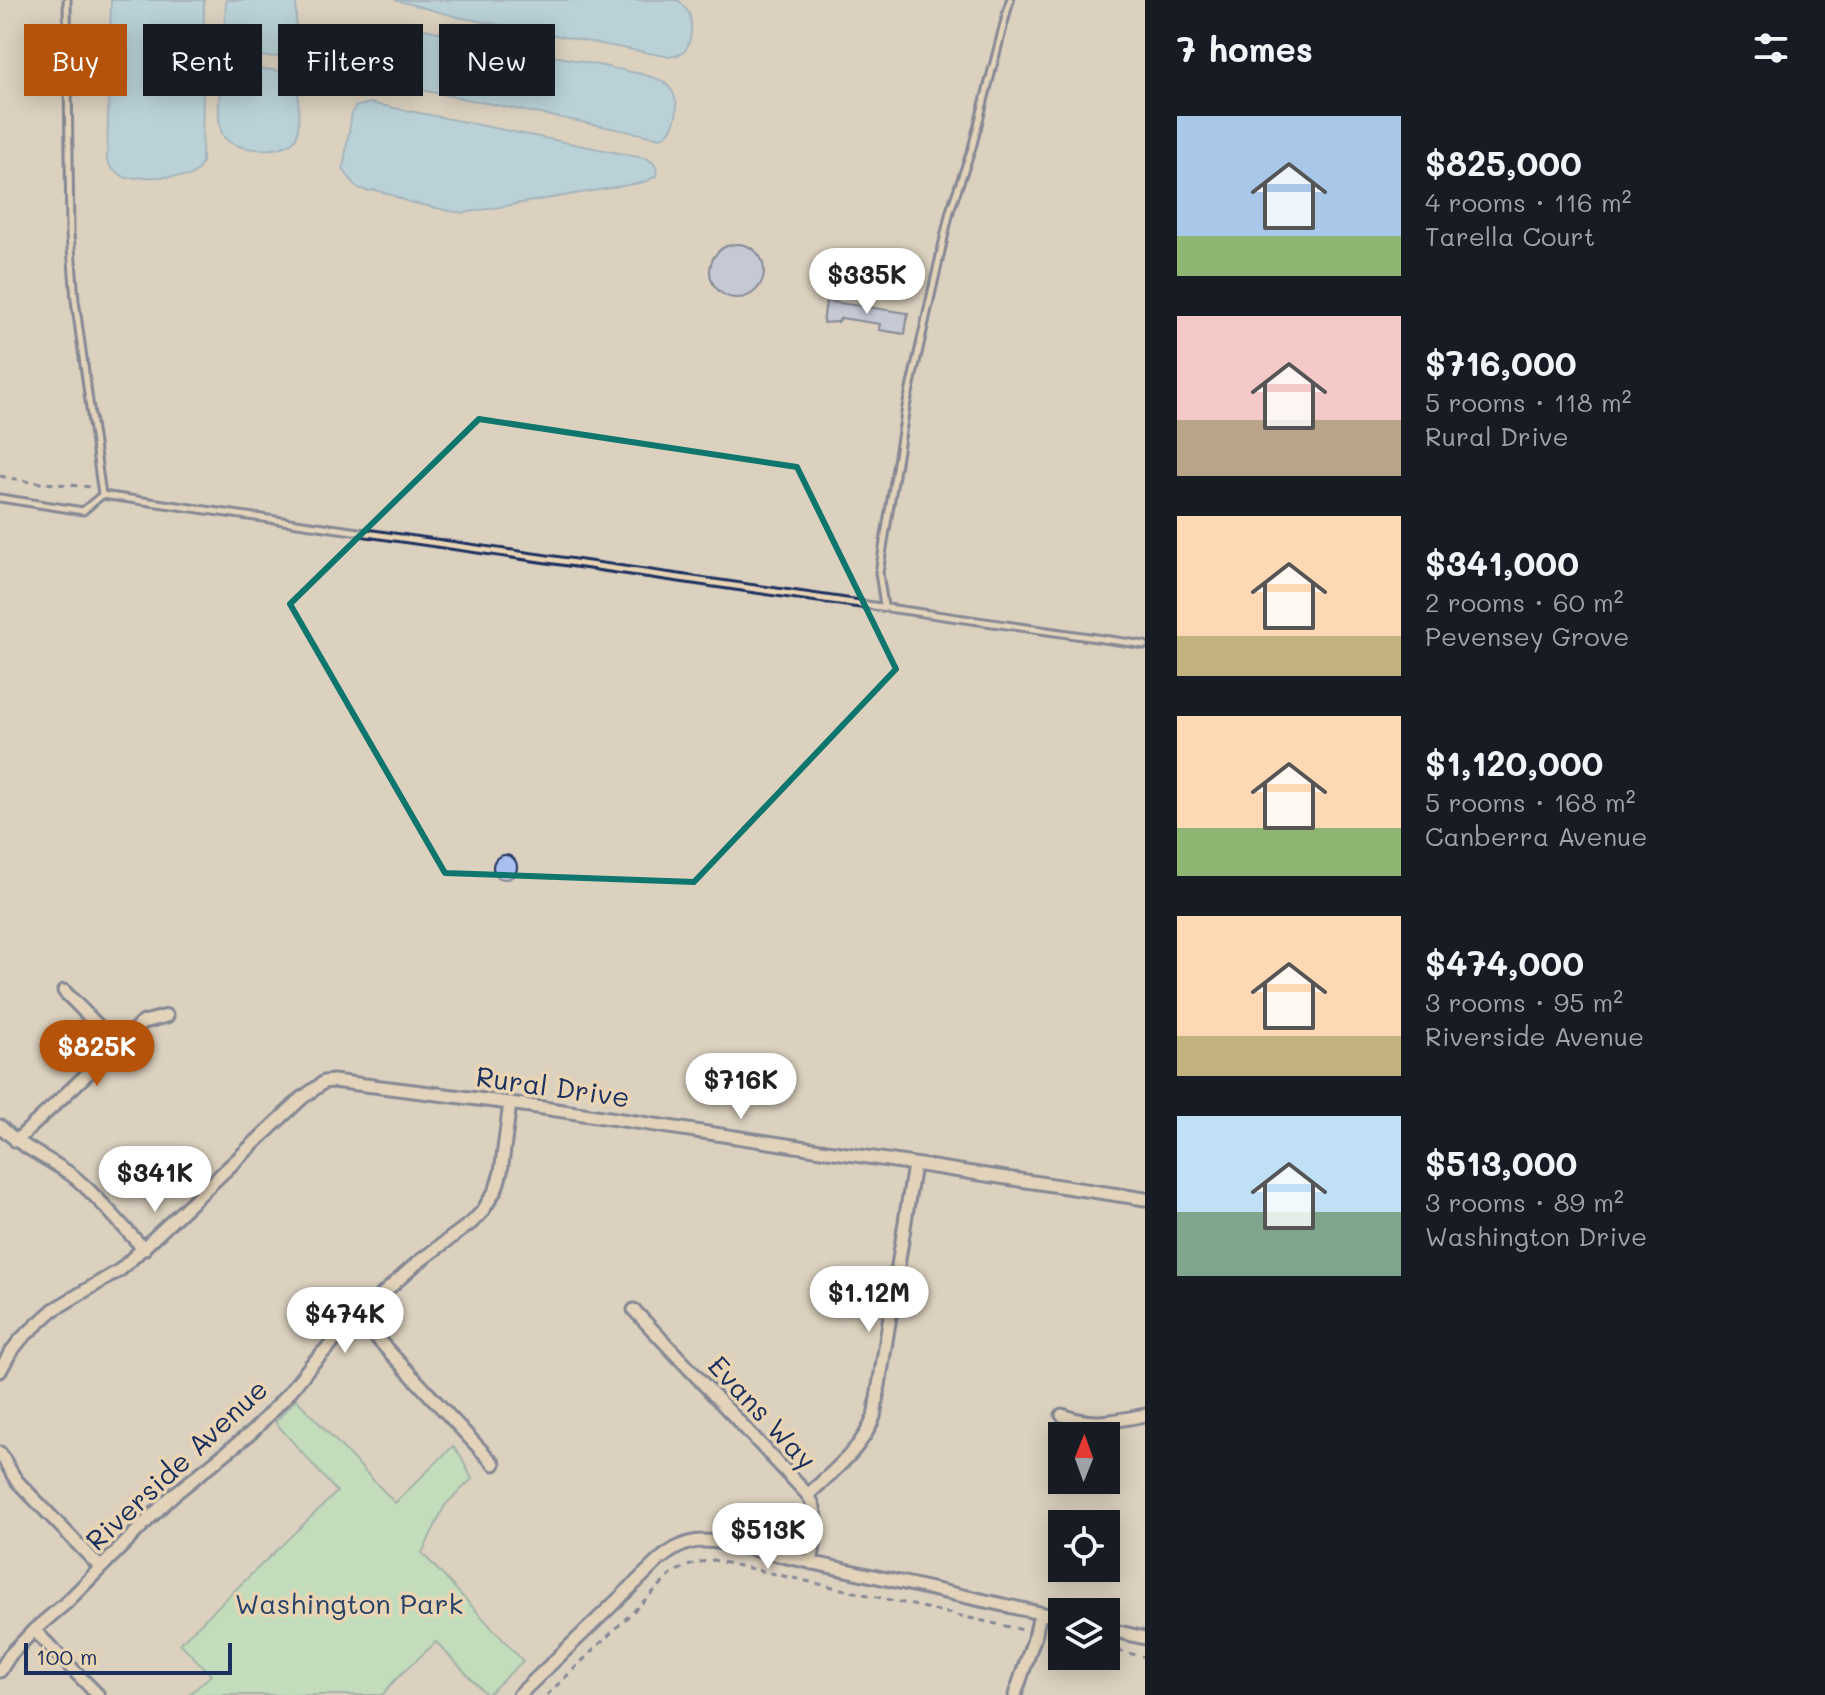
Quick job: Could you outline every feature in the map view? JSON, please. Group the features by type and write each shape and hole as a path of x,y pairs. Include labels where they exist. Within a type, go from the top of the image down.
{"street":[{"path":"64,991 117,1045"},
{"path":"16,1141 144,1022 167,1016"},
{"name":"Rural Drive","path":"144,1249 302,1098 324,1082 333,1081 510,1103 1145,1199"},
{"name":"Riverside Avenue","path":"0,1671 10,1655 34,1630 67,1602 172,1496 252,1432 357,1317 417,1263 482,1212 496,1189 501,1172 510,1103"},
{"path":"0,1126 16,1141 83,1185 144,1249 120,1270 53,1310 21,1339 0,1371"},
{"path":"808,1495 855,1450 874,1417 914,1165"},
{"name":"Evans Way","path":"634,1310 815,1505 817,1515 811,1563"},
{"path":"357,1317 494,1464"},
{"path":"1062,1415 1096,1423 1145,1415"},
{"path":"0,1453 16,1480 100,1567"},
{"path":"525,1693 659,1560 685,1543 709,1540 1048,1615"},
{"path":"1015,1695 1040,1613"},
{"path":"34,1630 98,1695"},
{"path":"1120,1632 1145,1638"}],"lane":[{"path":"67,0 70,234 75,300 102,491"},
{"path":"884,606 879,573 906,407 950,211 972,148 1010,0"},
{"path":"0,498 83,511 102,491"},
{"path":"102,491 1145,645"}],"path":[{"path":"0,476 102,491"},
{"path":"547,1695 674,1572 695,1563 713,1560 1048,1635"},
{"path":"1120,1651 1145,1657"}],"highlighted area":[{"path":"479,419 797,467 896,669 694,882 445,873 290,604"}],"green space":[{"name":"Washington Park","path":"296,1399 395,1503 453,1446 461,1457 472,1479 445,1505 422,1553 523,1661 487,1695 436,1642 382,1695 189,1695 211,1675 180,1643 337,1492 275,1422"}],"water":[{"path":"111,0 204,0 204,24 143,24 143,96 203,96 202,163 191,176 126,178 112,169 107,161 109,96 127,96 127,24 110,24"},
{"path":"226,0 296,0 295,24 278,24 278,56 262,56 262,24 225,24"},
{"path":"395,0 678,0 687,9 691,25 688,46 680,54 670,57 555,35 555,24 495,24"},
{"path":"385,21 399,24 370,24"},
{"path":"423,29 439,32 439,94 423,90"},
{"path":"555,56 653,77 667,85 674,94 677,108 671,129 661,138 451,96 555,96"},
{"path":"262,70 278,71 278,96 298,96 297,135 293,142 274,149 262,150 230,142 221,132 220,96 262,96"},
{"path":"370,103 648,159 657,170 656,176 645,182 463,213 409,202 356,187 343,169 352,113 355,107"}],"building":[{"path":"737,244 756,252 764,271 756,290 737,298 718,290 710,271 718,252"},
{"path":"826,301 908,313 905,334 879,330 880,324 841,318 838,322 823,323"},
{"path":"505,855 514,858 517,867 514,876 505,879 496,876 493,867 496,858"}]}
